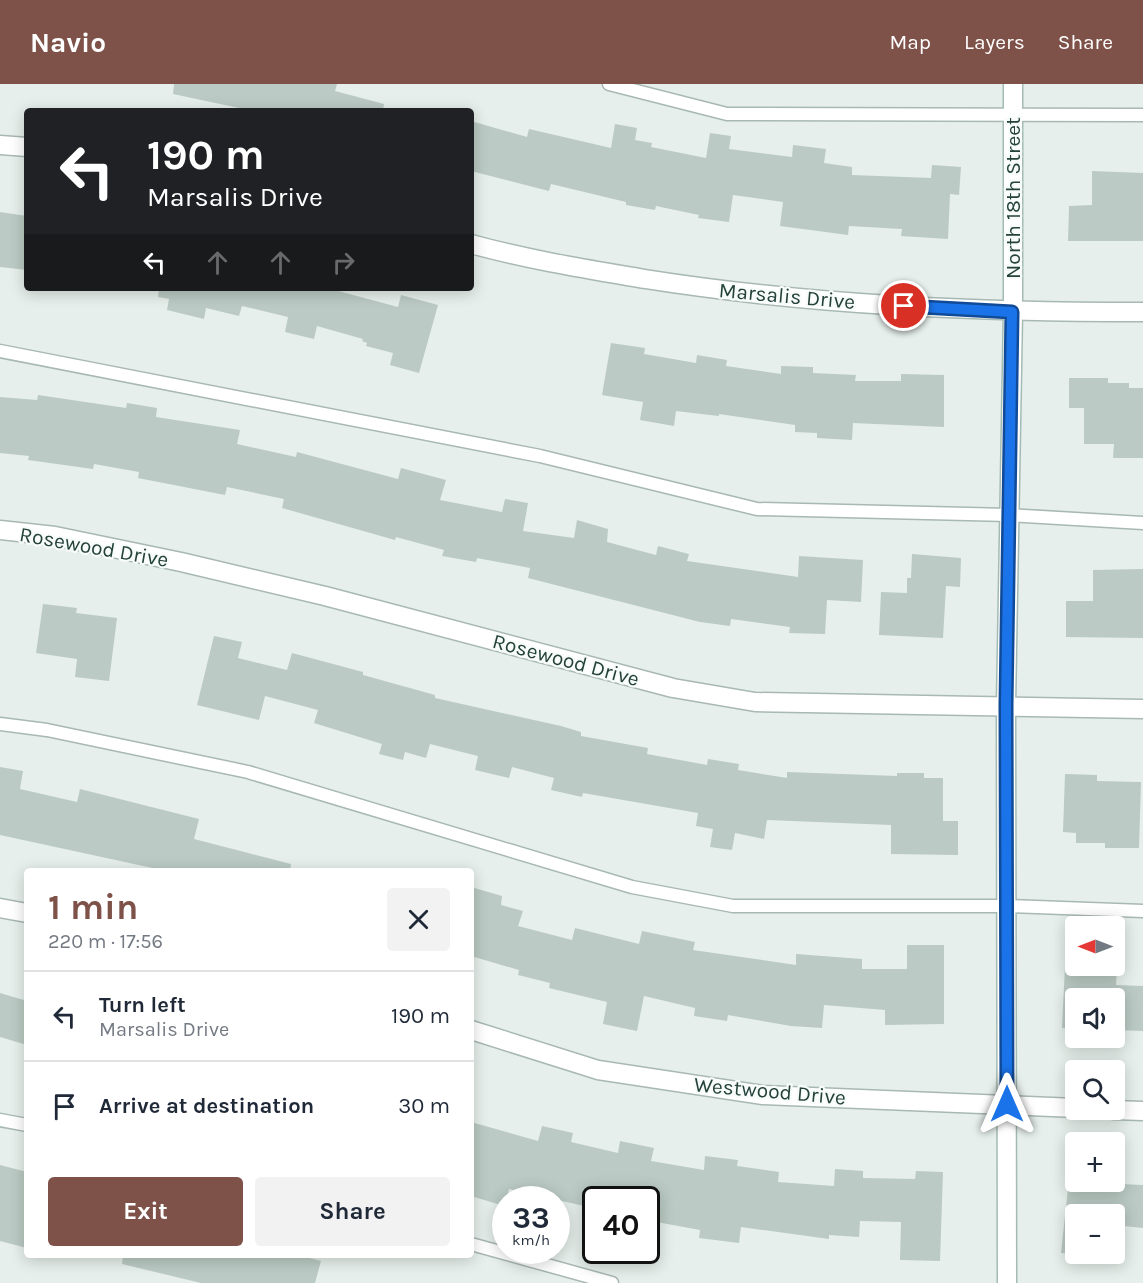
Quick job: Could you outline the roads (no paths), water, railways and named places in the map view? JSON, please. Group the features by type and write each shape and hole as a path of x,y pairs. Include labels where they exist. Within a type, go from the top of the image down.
{"street":[{"name":"North 18th Street","path":"1006,1283 1006,705 1012,312 1012,84"},
{"path":"0,145 24,147"},
{"name":"Marsalis Drive","path":"474,245 533,261 709,289 839,302 1012,312 1143,312"},
{"name":"Rosewood Drive","path":"0,530 56,536 325,596 673,688 755,702 1143,709"},
{"path":"0,908 24,912"},
{"name":"Westwood Drive","path":"474,1031 598,1070 763,1095 1065,1107"},
{"path":"1125,1110 1143,1111"}],"lane":[{"path":"609,84 727,114 1143,115"},
{"path":"0,351 540,456 757,509 1009,515 1143,523"},
{"path":"0,724 47,730 248,772 632,887 733,906 1007,906 1143,911"},
{"path":"0,1119 24,1124"},
{"path":"474,1245 612,1283"}]}
